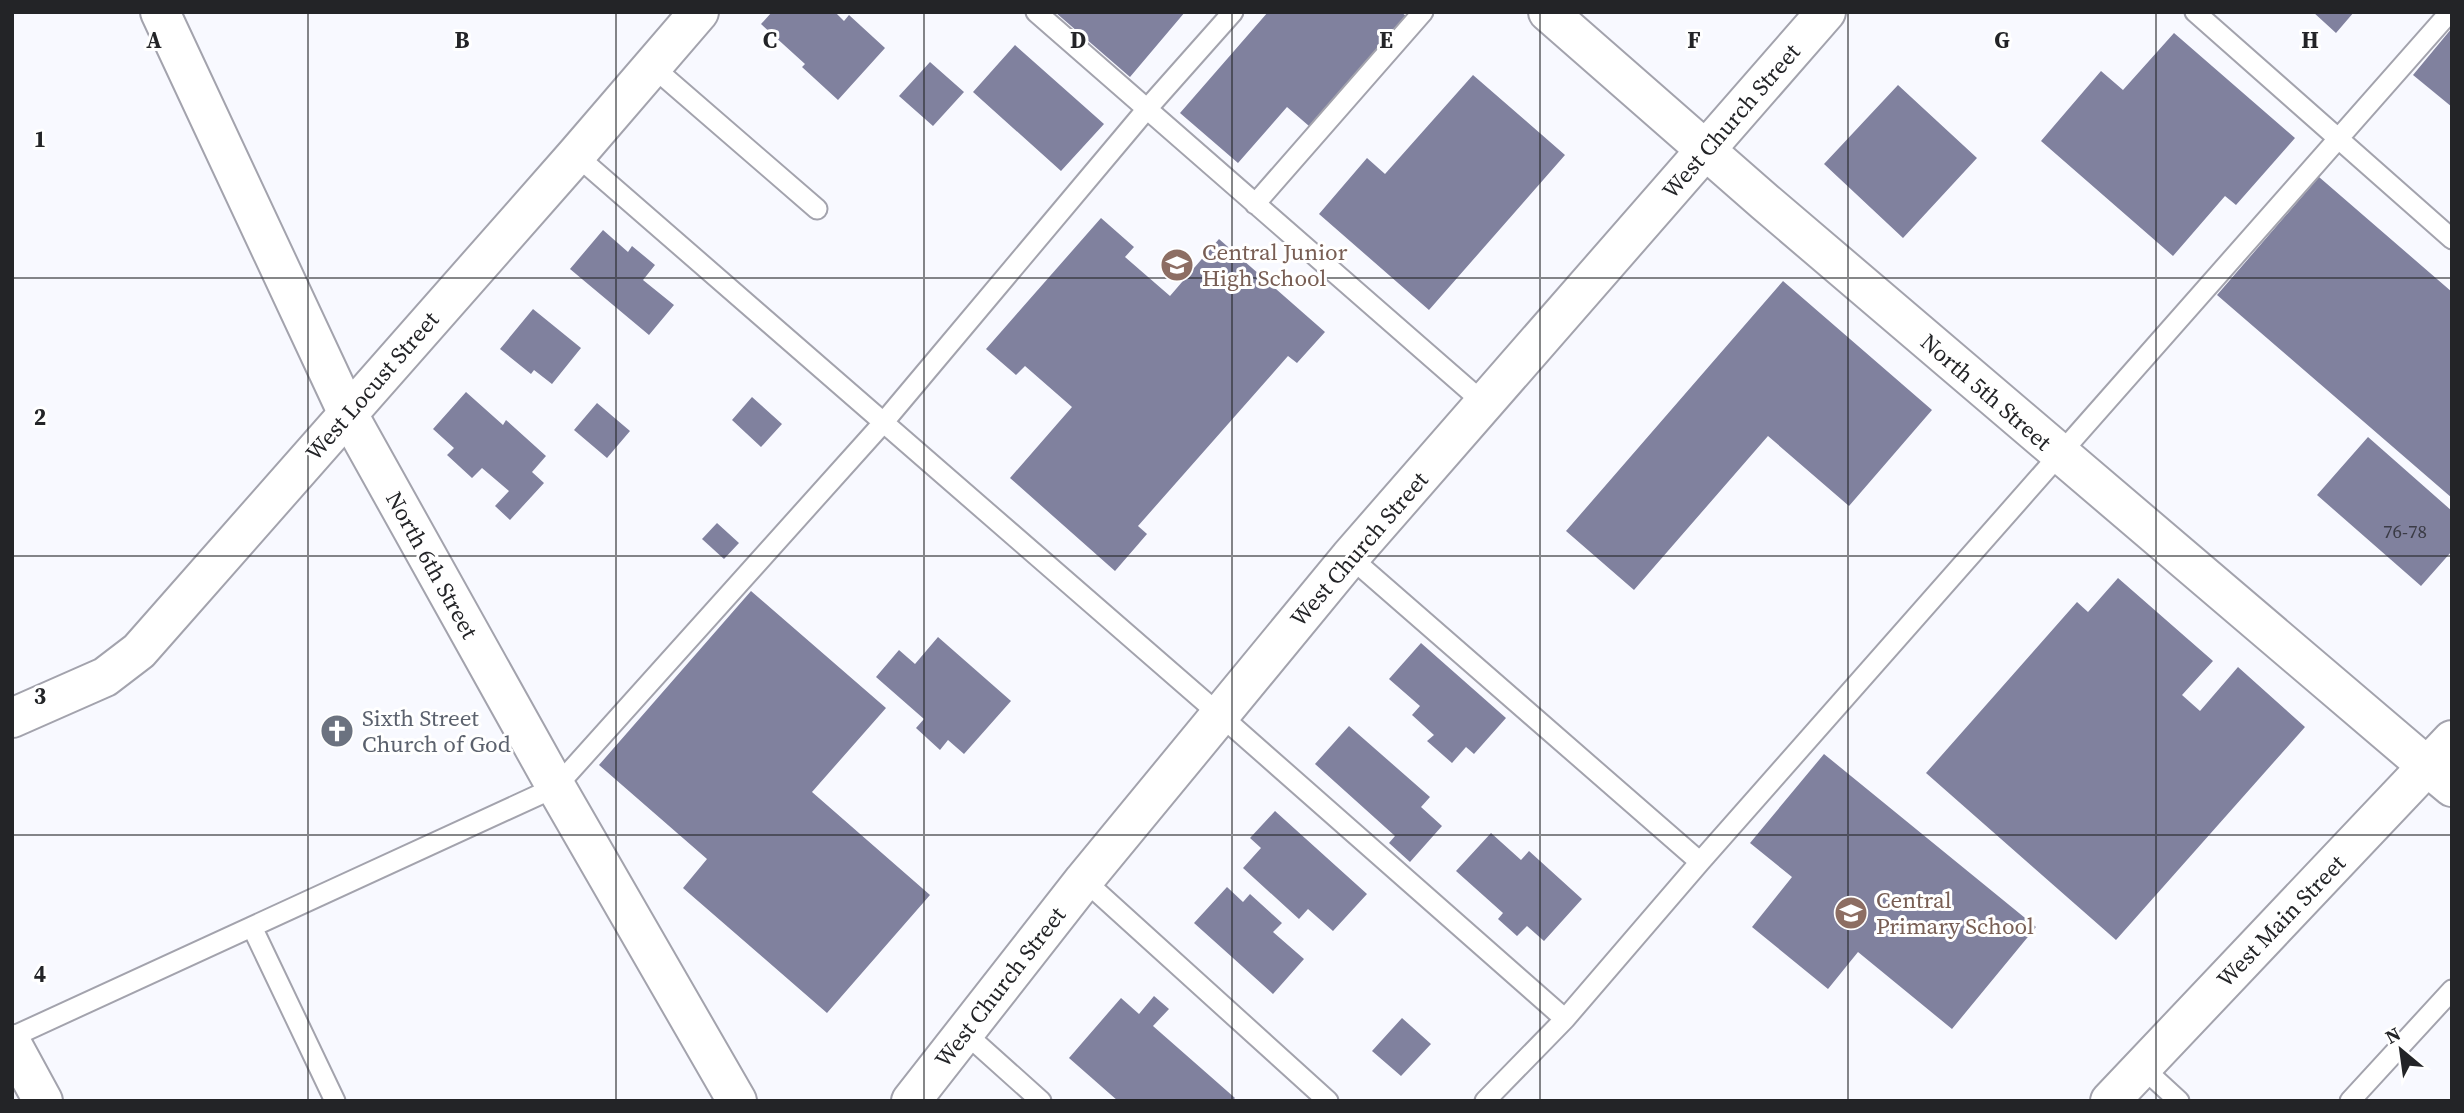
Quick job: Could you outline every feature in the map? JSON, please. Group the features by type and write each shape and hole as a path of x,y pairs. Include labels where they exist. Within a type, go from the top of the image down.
{"street":[{"name":"North 6th Street","path":"160,12 348,414 556,787 737,1101"},
{"name":"West Locust Street","path":"12,718 105,677 138,651 699,12"},
{"name":"North 5th Street","path":"1548,12 2060,455 2444,765"},
{"name":"West Church Street","path":"911,1101 1084,880 1350,557 1826,12"},
{"name":"West Main Street","path":"2110,1101 2444,765"},
{"path":"12,1044 43,1101"}],"lane":[{"path":"1036,12 1485,404"},
{"path":"12,1037 556,787 883,423 1146,110 1233,12"},
{"path":"1255,204 1423,12"},
{"path":"2195,12 2452,239"},
{"path":"1485,1101 1565,1019 1700,862 2450,12"},
{"path":"653,66 817,209"},
{"path":"576,155 1565,1019"},
{"path":"1350,557 1700,862"},
{"path":"1084,880 1328,1101"},
{"path":"252,927 335,1101"},
{"path":"2350,1101 2452,990"},
{"path":"964,1032 1041,1101"},
{"path":"2142,1067 2179,1101"}],"building":[{"path":"772,12 835,12 844,21 849,15 885,48 838,100 802,67 805,64 761,24"},
{"path":"1055,12 1185,12 1130,77"},
{"path":"1268,12 1401,12 1406,16 1309,126 1287,107 1238,163 1180,113"},
{"path":"2313,12 2354,12 2336,33"},
{"path":"2452,28 2452,107 2413,75"},
{"path":"2174,33 2295,138 2236,205 2225,196 2173,256 2041,141 2101,71 2123,90"},
{"path":"1015,45 1104,124 1061,171 973,92"},
{"path":"930,62 964,92 933,126 899,96"},
{"path":"1473,75 1565,155 1429,310 1319,214 1367,158 1385,174"},
{"path":"1898,85 1977,158 1903,238 1824,164"},
{"path":"2319,177 2452,292 2452,498 2217,295"},
{"path":"1101,218 1134,247 1125,257 1170,296 1219,239 1325,332 1297,363 1288,356 1138,526 1147,534 1115,571 1010,478 1072,407 1025,366 1016,375 986,349"},
{"path":"603,230 628,252 632,246 655,265 643,280 674,305 649,335 570,269"},
{"path":"1783,281 1932,410 1849,506 1768,436 1634,590 1566,531"},
{"path":"533,309 581,348 552,384 534,370 531,374 500,349"},
{"path":"466,392 503,425 506,420 546,456 532,472 544,483 510,520 495,506 509,491 482,468 472,478 447,455 454,448 433,429"},
{"path":"752,397 782,424 761,447 732,420"},
{"path":"597,403 630,431 607,458 574,430"},
{"path":"2368,437 2452,511 2452,551 2421,586 2317,495"},
{"path":"717,523 739,543 724,559 702,539"},
{"path":"2118,578 2213,661 2182,695 2200,711 2238,667 2305,727 2116,940 1926,773 2077,602 2088,612"},
{"path":"751,591 886,708 812,792 930,895 827,1013 683,888 707,859 599,765"},
{"path":"938,637 1011,701 964,754 948,740 940,750 916,728 924,719 876,677 899,650 915,664"},
{"path":"1421,643 1506,718 1474,754 1466,747 1452,763 1427,741 1434,735 1412,715 1420,706 1389,679"},
{"path":"1349,726 1430,797 1421,807 1442,826 1410,862 1389,843 1395,836 1315,764"},
{"path":"1824,754 2036,927 1952,1029 1858,952 1828,989 1752,927 1792,877 1750,843"},
{"path":"1275,811 1367,894 1333,931 1308,909 1299,919 1243,868 1261,848 1250,838"},
{"path":"1491,833 1521,860 1529,851 1582,899 1544,941 1527,926 1517,936 1498,919 1503,913 1456,871"},
{"path":"1227,887 1243,902 1250,894 1282,923 1273,932 1304,959 1273,994 1194,923"},
{"path":"1154,996 1169,1009 1153,1026 1235,1098 1232,1101 1118,1101 1069,1058 1121,998 1139,1014"},
{"path":"1402,1018 1431,1044 1401,1076 1372,1051"}],"place":[{"name":"Central Junior High School","path":"1177,265"},
{"name":"Sixth Street Church of God","path":"337,731"},
{"name":"Central Primary School","path":"1851,913"}]}
